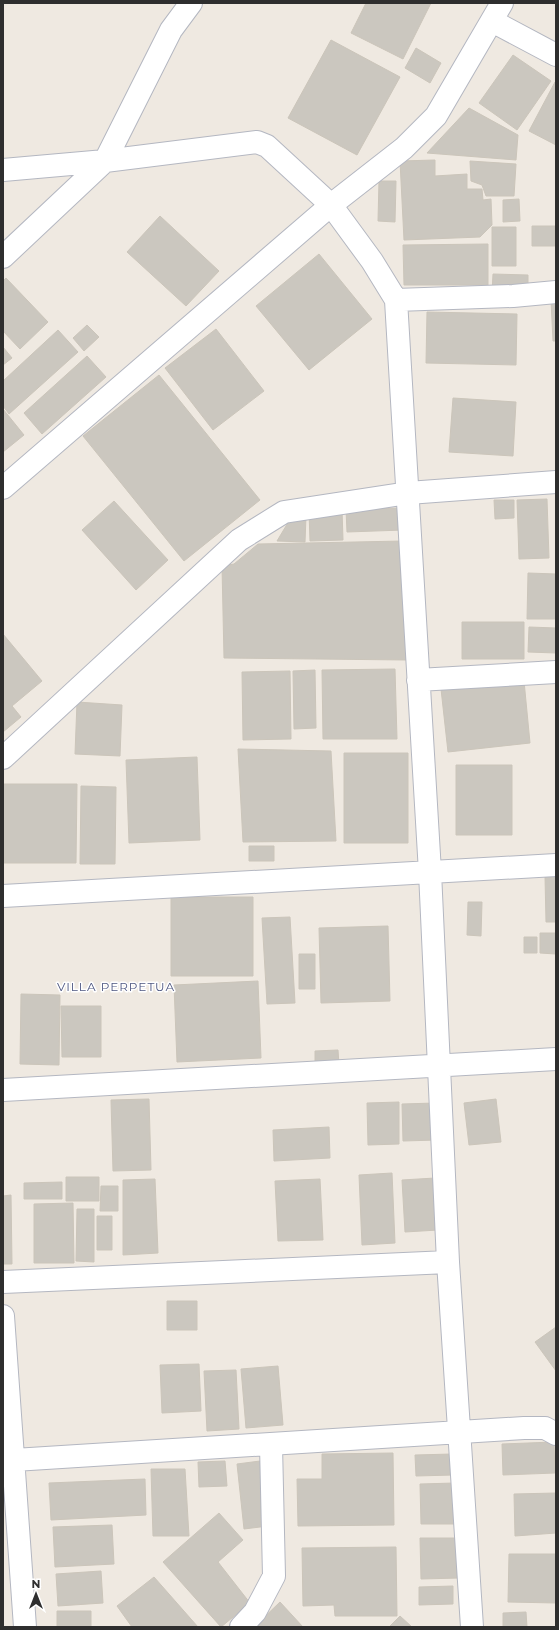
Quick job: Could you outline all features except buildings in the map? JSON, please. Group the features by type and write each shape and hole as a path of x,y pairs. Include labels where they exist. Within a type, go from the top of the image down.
{"street":[{"path":"3,257 105,161 171,30 191,3"},
{"path":"3,488 331,205 404,148 436,116 497,12 556,55"},
{"path":"3,170 105,161 257,142 267,146 331,205 372,261 396,300 430,872 448,1262 472,1627"},
{"path":"396,300 513,296 556,292"},
{"path":"3,758 239,540 284,512 408,493 556,482"},
{"path":"418,680 556,672"},
{"path":"3,896 556,865"},
{"path":"3,1090 556,1059"},
{"path":"3,1282 448,1262"},
{"path":"3,1316 25,1627"},
{"path":"14,1460 270,1445 460,1431 545,1428 556,1434"},
{"path":"241,1627 255,1612 274,1576 270,1445"}],"district":[{"name":"VILLA PERPETUA","path":"116,987"}]}
